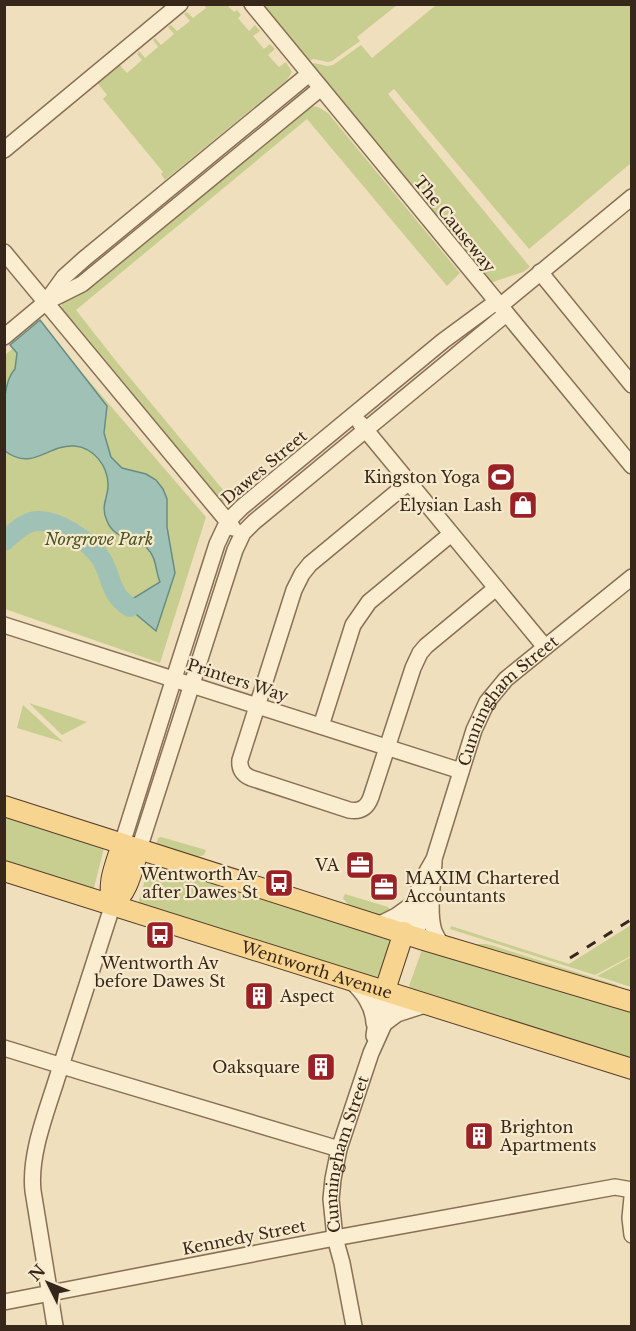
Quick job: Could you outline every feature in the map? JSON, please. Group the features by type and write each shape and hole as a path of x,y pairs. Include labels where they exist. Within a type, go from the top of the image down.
{"main road":[{"path":"4,806 441,945 632,1002"},
{"path":"113,904 110,897 110,885 130,847"},
{"name":"Wentworth Avenue","path":"4,871 632,1069"},
{"name":"Cunningham Street","path":"390,992 409,934"}],"street":[{"path":"4,150 180,4"},
{"name":"The Causeway","path":"252,4 632,466"},
{"path":"46,302 64,277 84,259 309,74"},
{"path":"4,337 46,302 82,284 321,88"},
{"path":"130,847 153,805 235,550 242,536 254,522 366,429 540,273 632,197"},
{"path":"4,252 228,523 242,536"},
{"path":"540,273 632,385"},
{"name":"Dawes Street","path":"130,847 136,800 217,544 228,523 242,507 443,341 501,307"},
{"path":"354,415 545,647"},
{"path":"409,483 310,564 302,574 294,590 240,760 245,775 349,810 359,810 368,804 420,653 496,588"},
{"path":"321,726 353,625 360,613 369,602 451,534"},
{"name":"Cunningham Street","path":"409,934 414,903 421,882 434,859 476,725 487,702 506,679 632,577"},
{"name":"Printers Way","path":"4,625 461,771"},
{"path":"136,800 153,805"},
{"name":"Cunningham Street","path":"434,859 433,927 441,945"},
{"name":"Cunningham Street","path":"409,934 432,887"},
{"path":"378,925 414,903"},
{"path":"55,1326 31,1176 46,1116 113,904"},
{"path":"350,979 366,998 379,1028 398,1014 428,1004"},
{"name":"Cunningham Street","path":"354,1326 335,1238 331,1199 333,1179 339,1149 379,1028 377,1014 390,992"},
{"path":"4,1048 339,1149"},
{"name":"Kennedy Street","path":"4,1302 615,1187 632,1190"},
{"path":"632,1197 630,1218 632,1235"}],"green space":[{"path":"204,4 227,5 234,12 237,10 241,15 238,18 249,31 255,25 260,31 253,36 264,49 270,44 275,49 268,55 279,67 286,62 292,72 287,80 165,180 161,174 163,172 103,99 107,95 95,80 117,62 127,73 142,60 137,54 139,51 145,58 158,47 153,40 155,38 161,45 174,34 168,27 171,25 177,31 190,21 184,14 187,12 193,18 206,8"},
{"path":"258,5 397,5 357,37 360,41 332,61 313,59 306,63"},
{"path":"436,5 631,5 631,163 529,249 394,89 388,94 530,267 523,272 490,283 309,66 314,63 333,65 361,45 372,58"},
{"path":"309,106 318,107 328,113 460,273 447,286 307,119 76,310 229,497 220,504 215,500 217,495 75,323 70,324 63,313 62,305 63,301 90,284 94,286 132,254 131,251 136,246 140,248 172,221 171,218 196,197 199,199 245,161 244,157 249,153 253,155 292,122 291,118"},
{"name":"Norgrove Park","path":"41,325 206,517 160,663 5,609 5,359 6,354"},
{"path":"29,703 87,722 62,735"},
{"path":"23,705 63,742 17,728"},
{"path":"5,812 105,844 93,892 5,864"},
{"path":"158,838 206,850 204,855 195,858 156,845"},
{"path":"151,859 389,938 383,965 376,979 138,904"},
{"path":"345,894 388,907 390,910 387,915 378,915 350,907 343,898"},
{"path":"631,925 631,956 595,975 450,929 451,926 569,964"},
{"path":"469,944 491,945 617,985 615,991"},
{"path":"423,947 631,1012 631,1062 449,1004 440,997 411,988 409,986"},
{"path":"631,957 631,987 597,976"}],"water":[{"path":"40,320 107,406 104,433 111,457 122,468 146,474 156,480 167,499 167,527 175,573 156,631 124,604 160,582 154,560 147,548 115,532 107,521 104,511 108,485 106,471 99,459 88,450 75,446 24,459 5,451 5,396 10,376 15,369 17,353 10,345"}],"waterway":[{"path":"4,541 27,523 40,521 60,526 80,538 96,553 102,560 115,592 130,607"}],"railway":[{"path":"570,958 632,919"}],"place":[{"name":"Kingston Yoga","path":"501,477"},
{"name":"Elysian Lash","path":"523,505"},
{"name":"VA","path":"360,865"},
{"name":"Wentworth Av after Dawes St","path":"279,883"},
{"name":"MAXIM Chartered Accountants","path":"384,887"},
{"name":"Wentworth Av before Dawes St","path":"160,935"},
{"name":"Aspect","path":"259,996"},
{"name":"Oaksquare","path":"321,1067"},
{"name":"Brighton Apartments","path":"479,1136"}]}
